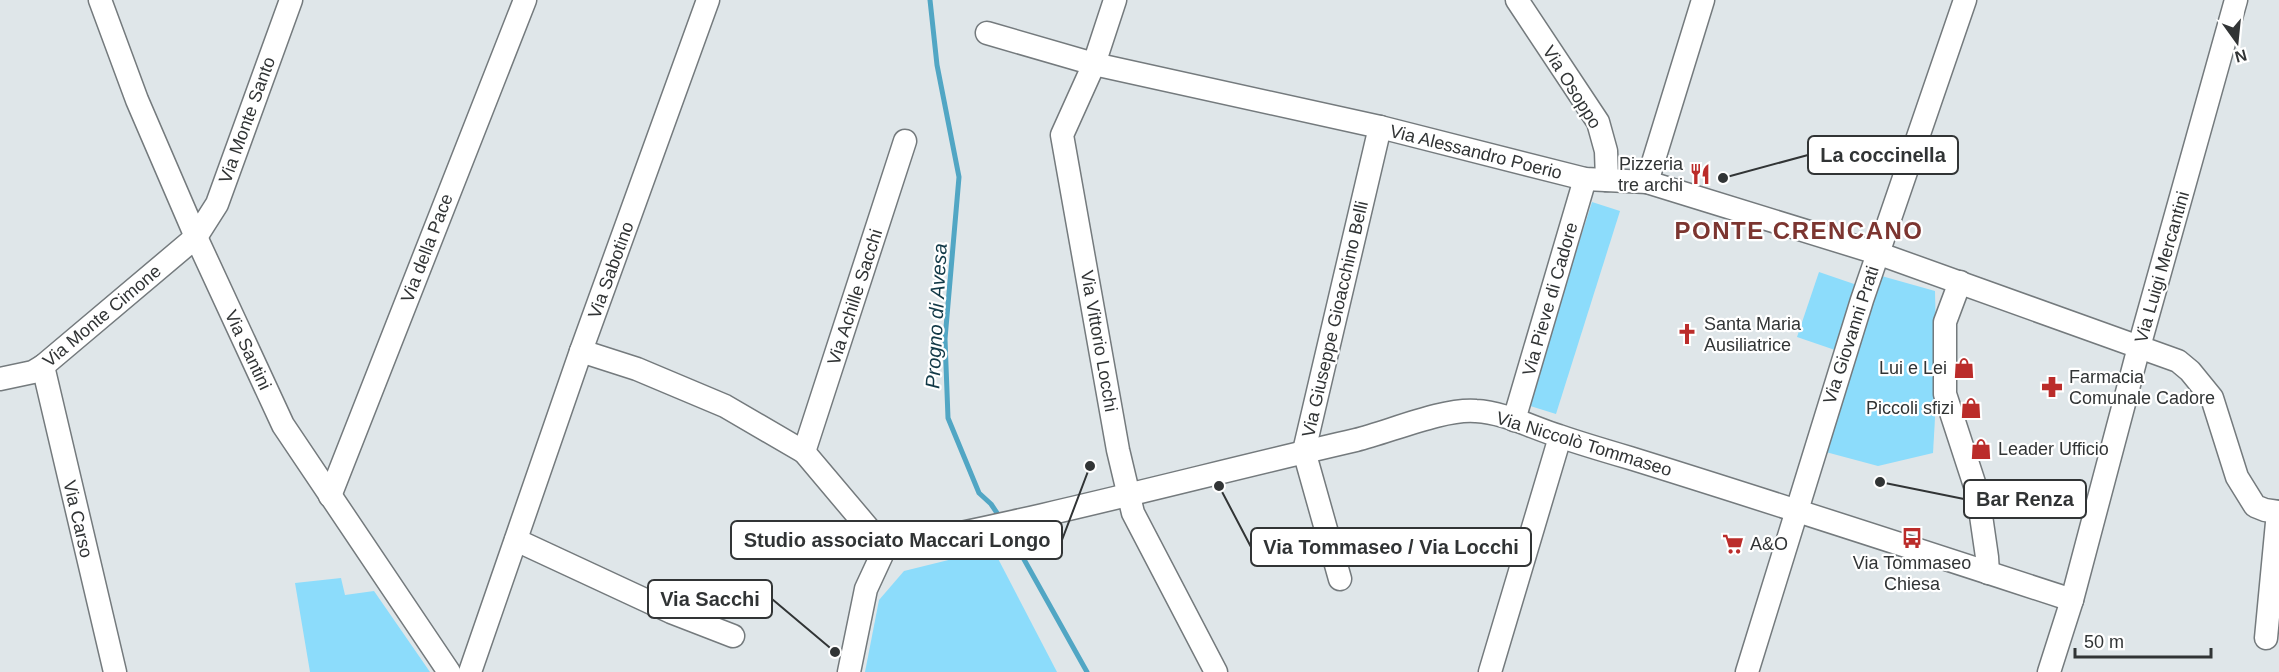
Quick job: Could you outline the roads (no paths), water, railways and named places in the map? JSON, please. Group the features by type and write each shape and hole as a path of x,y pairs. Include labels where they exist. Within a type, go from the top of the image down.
{"street":[{"name":"Via Santini","path":"99,0 137,100 196,237 284,425 449,672"},
{"name":"Via Monte Santo","path":"196,237 217,204 291,0"},
{"name":"Via della Pace","path":"330,496 525,0"},
{"name":"Via Sabotino","path":"470,672 581,351 708,0"},
{"name":"Via Vittorio Locchi","path":"1115,0 1094,64 1062,135 1118,450 1131,504 1216,672"},
{"name":"Via Osoppo","path":"1517,0 1598,122 1606,151 1596,180"},
{"path":"1647,182 1703,0"},
{"name":"Via Giovanni Prati","path":"1747,672 1877,253 1965,0"},
{"name":"Via Luigi Mercantini","path":"2049,672 2072,600 2139,347 2236,0"},
{"name":"Via Alessandro Poerio","path":"987,33 1094,64 1380,127 1596,180 1647,182 1877,253 2178,361 2212,398 2237,477 2255,506 2278,512 2266,639"},
{"name":"Via Giuseppe Gioacchino Belli","path":"1340,579 1304,451 1380,127"},
{"name":"Via Achille Sacchi","path":"804,452 905,141"},
{"name":"Via Pieve di Cadore","path":"1514,420 1596,180"},
{"name":"Via Monte Cimone","path":"0,379 33,372 43,366 196,237"},
{"path":"1960,282 1945,322 1945,394 1978,495 1988,557 1988,573"},
{"path":"581,351 637,369 725,406 804,452 885,548 866,589 849,672"},
{"name":"Via Carso","path":"43,366 115,672"},
{"name":"Via Niccolò Tommaseo","path":"885,548 1022,519 1131,504 1304,451 1358,439 1446,414 1476,410 1514,420 1560,437 1796,510 2072,600"},
{"path":"1490,672 1560,437"},
{"path":"516,540 671,612 733,636"}],"waterway":[{"name":"Progno di Avesa","path":"930,0 937,65 959,177 945,339 948,418 979,493 991,504 1001,519"},
{"name":"Progno di Avesa","path":"1007,529 1087,672"}],"place":[{"name":"Pizzeria tre archi","path":"1700,174"},
{"name":"La coccinella","path":"1723,178"},
{"name":"Santa Maria Ausiliatrice","path":"1687,334"},
{"name":"Lui e Lei","path":"1964,368"},
{"name":"Farmacia Comunale Cadore","path":"2052,387"},
{"name":"Piccoli sfizi","path":"1971,408"},
{"name":"Leader Ufficio","path":"1981,449"},
{"name":"Studio associato Maccari Longo","path":"1090,466"},
{"name":"Bar Renza","path":"1880,482"},
{"name":"Via Tommaseo / Via Locchi","path":"1219,486"},
{"name":"Via Tommaseo Chiesa","path":"1912,538"},
{"name":"A&O","path":"1733,544"},
{"name":"Via Sacchi","path":"835,652"}],"district":[{"name":"PONTE CRENCANO","path":"1799,231"}]}
